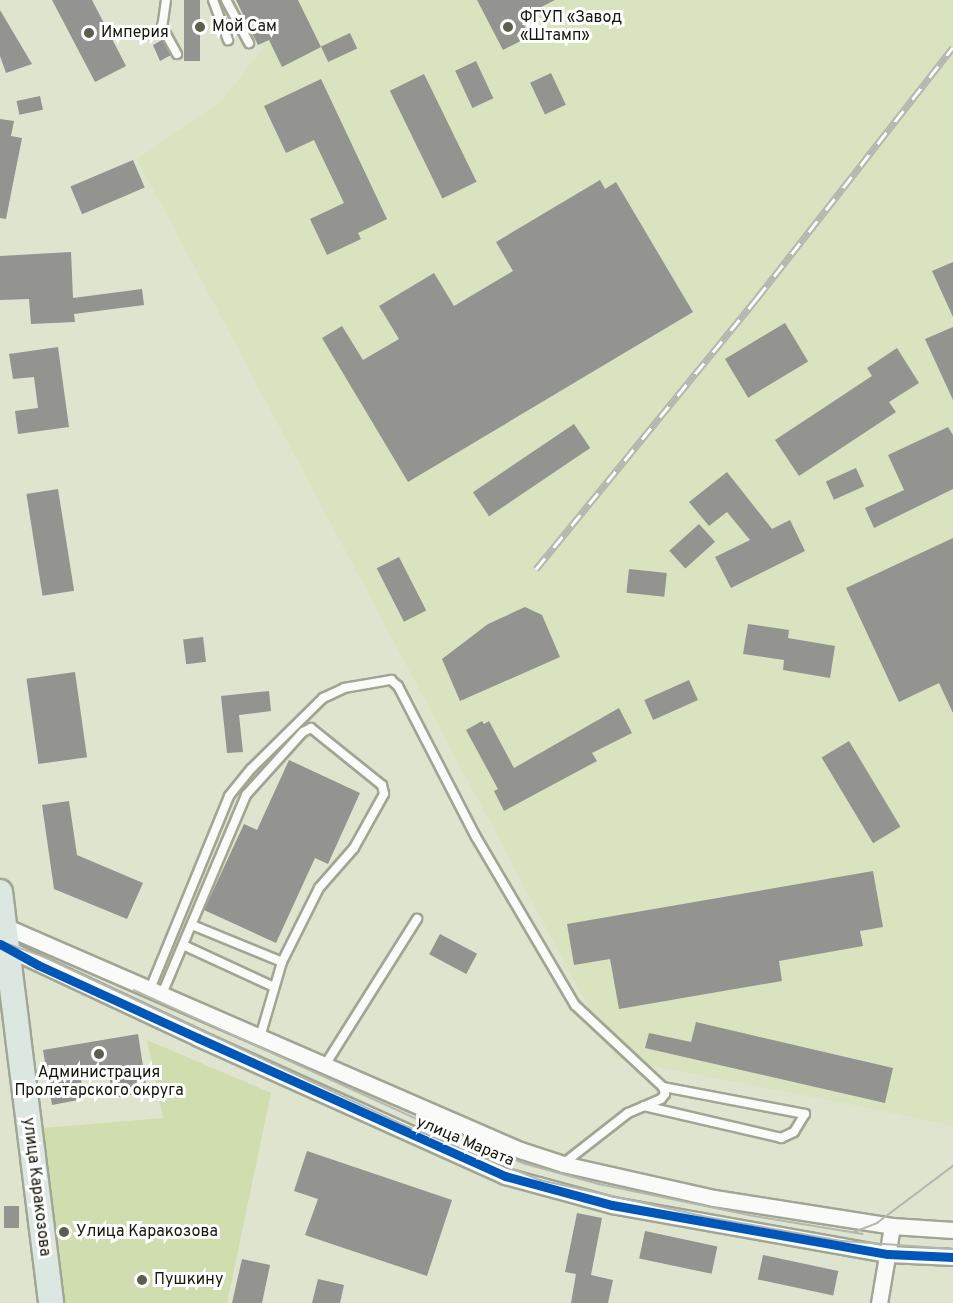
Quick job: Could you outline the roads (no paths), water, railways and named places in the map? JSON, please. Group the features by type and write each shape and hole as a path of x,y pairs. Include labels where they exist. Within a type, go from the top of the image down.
{"main road":[{"name":"улица Каракозова","path":"0,892 3,937 51,1303"}],"street":[{"name":"улица Марата","path":"3,937 156,992 520,1149 563,1164 714,1198 892,1226 953,1230"},
{"name":"улица Марата","path":"3,937 438,1148 505,1176 623,1207 888,1254 953,1257"},
{"path":"575,1195 581,1167"},
{"path":"879,1303 892,1226"}],"lane":[{"path":"166,0 162,27 177,54"},
{"path":"213,0 228,40"},
{"path":"226,0 249,43"},
{"path":"156,992 229,796 251,769 323,698 344,688 391,680 398,686 476,837 575,1005 663,1088 665,1094 661,1099 628,1113 563,1164"},
{"path":"156,992 183,945 246,795 303,732 311,728 382,784 384,794 354,848 319,888 282,962 260,1037"},
{"path":"325,1065 417,920"},
{"path":"192,925 282,962"},
{"path":"183,945 274,987"},
{"path":"644,1106 781,1138 794,1132 804,1114 663,1088"}],"tram line":[{"path":"0,941 42,956 404,1125 540,1180 702,1216 843,1241 953,1249"},
{"path":"134,990 469,1143 526,1164 599,1184 754,1216 863,1234"},
{"path":"854,1232 877,1223 953,1166"}],"railway":[{"path":"536,569 757,298 953,47"}],"place":[{"name":"Мой Сам","path":"200,27"},
{"name":"ФГУП «Завод «Штамп»","path":"508,27"},
{"name":"Империя","path":"89,33"},
{"name":"Администрация Пролетарского округа","path":"99,1054"},
{"name":"Улица Каракозова","path":"64,1232"},
{"name":"Пушкину","path":"142,1280"}]}
